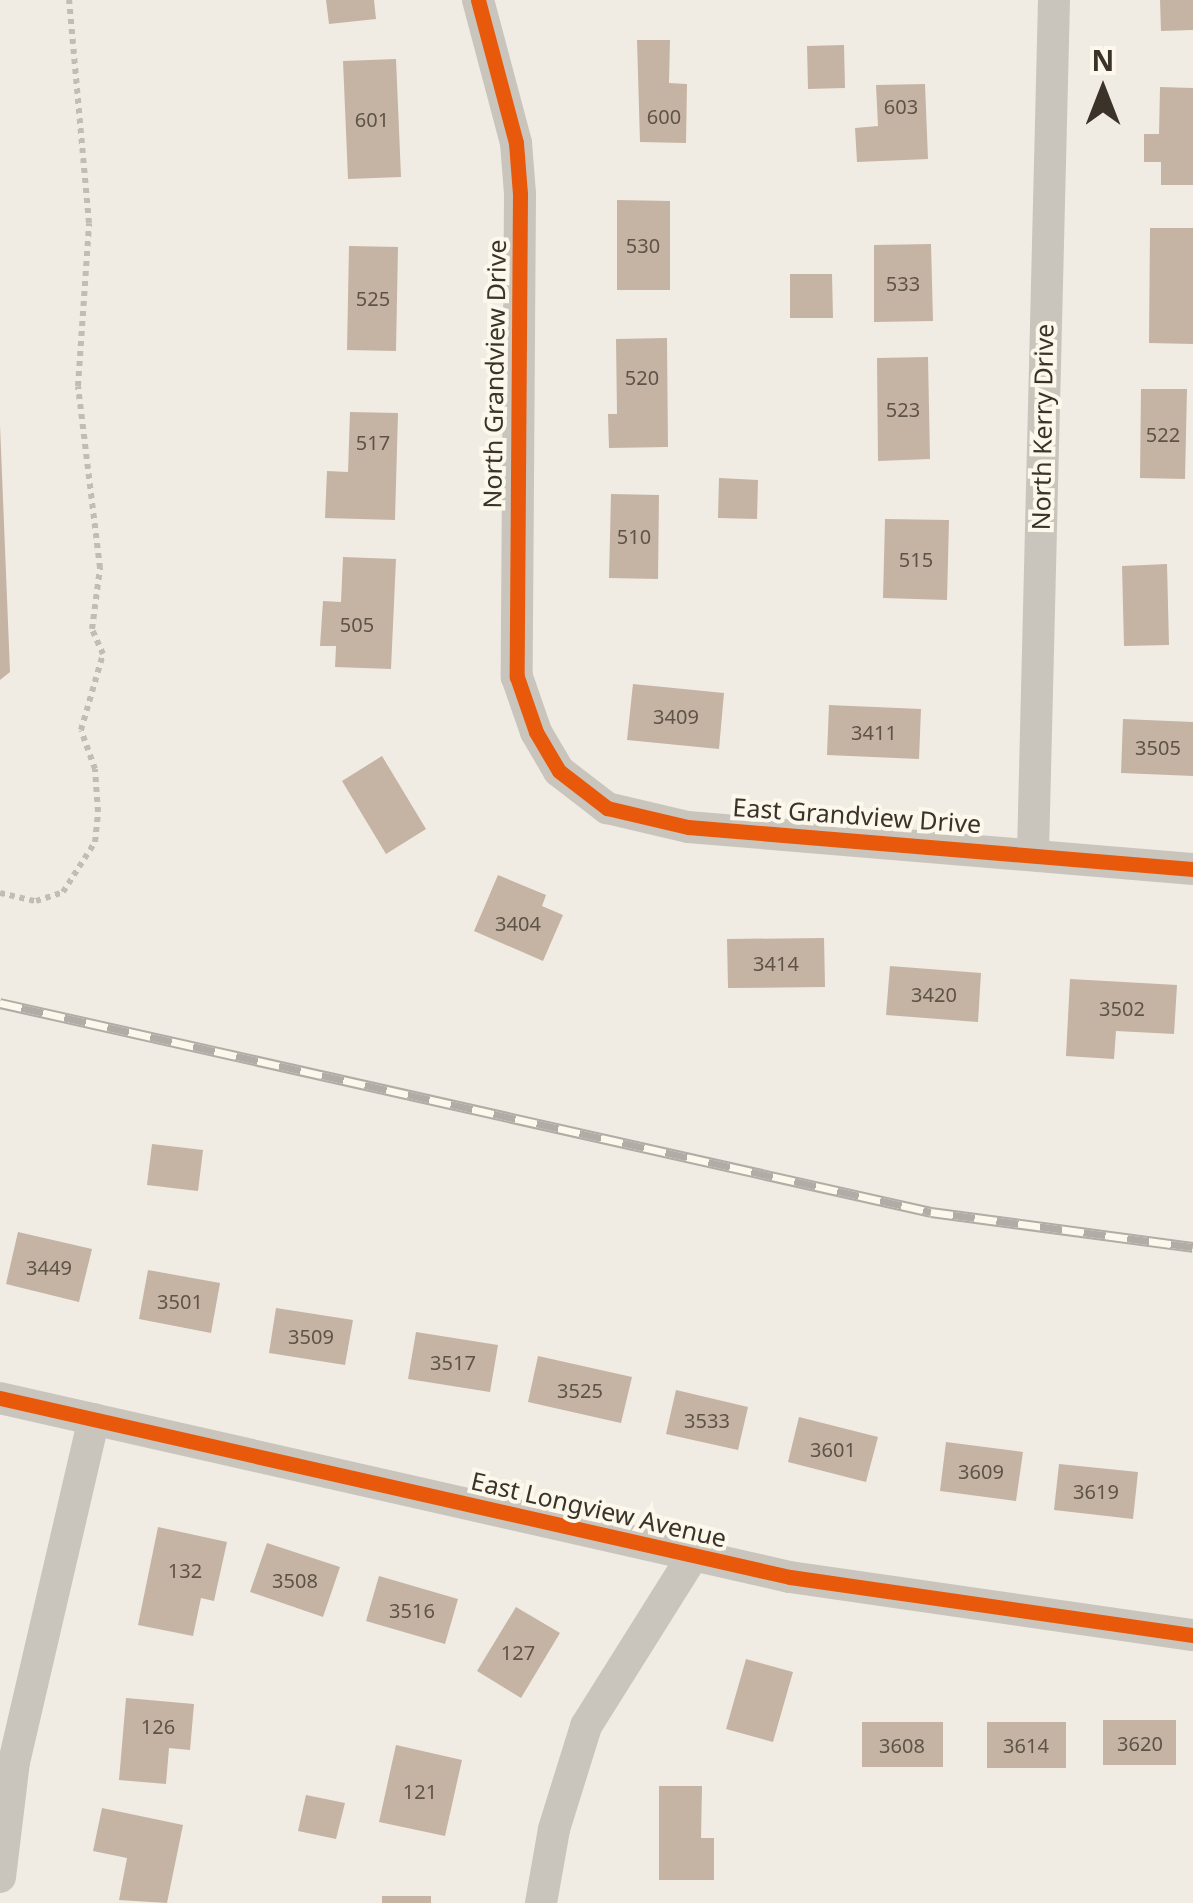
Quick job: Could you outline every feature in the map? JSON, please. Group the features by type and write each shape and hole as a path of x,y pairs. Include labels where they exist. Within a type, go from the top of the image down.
{"street":[{"name":"North Grandview Drive","path":"478,0 516,142 522,236 515,641 522,694 544,748"},
{"name":"North Kerry Drive","path":"1033,853 1054,0"},
{"name":"East Grandview Drive","path":"544,748 588,799 636,817 688,827 1193,868"},
{"name":"East Longview Avenue","path":"0,1398 692,1557 934,1601 1193,1635"},
{"path":"0,1877 14,1762 94,1420"},
{"path":"541,1903 554,1829 586,1726 692,1557"}],"path":[{"path":"0,893 36,901 63,892 95,842 98,812 95,768 81,730 102,654 92,629 100,568 78,386 89,224 68,0"}],"building":[{"path":"326,0 374,0 376,19 329,24"},
{"path":"1160,0 1193,0 1193,30 1161,31"},
{"path":"637,40 670,40 669,83 687,84 686,143 640,142"},
{"path":"844,45 845,88 808,89 807,46"},
{"path":"396,59 401,177 348,179 343,61"},
{"path":"925,84 928,159 857,162 855,128 878,126 876,85"},
{"path":"1160,87 1193,88 1193,185 1161,185 1161,162 1144,162 1144,134 1159,134"},
{"path":"617,200 670,201 670,290 617,290"},
{"path":"1150,228 1193,228 1193,344 1149,343"},
{"path":"931,244 933,321 874,322 874,245"},
{"path":"349,246 398,247 396,351 347,350"},
{"path":"790,274 832,274 833,318 790,318"},
{"path":"667,338 668,447 609,448 608,414 617,414 616,339"},
{"path":"928,357 930,459 878,461 877,358"},
{"path":"1141,389 1187,389 1185,479 1140,478"},
{"path":"350,412 398,413 395,520 325,518 327,471 348,472"},
{"path":"0,425 10,672 0,680"},
{"path":"719,478 758,480 757,519 718,518"},
{"path":"611,494 659,495 658,579 609,578"},
{"path":"885,519 949,520 947,600 883,598"},
{"path":"343,557 396,559 391,669 335,667 336,646 320,646 323,601 341,602"},
{"path":"1167,564 1169,645 1124,646 1122,566"},
{"path":"633,684 724,693 719,749 627,740"},
{"path":"829,705 921,709 919,759 827,755"},
{"path":"1123,719 1193,722 1193,776 1121,773"},
{"path":"382,756 426,829 386,854 342,781"},
{"path":"498,875 546,895 542,906 563,915 543,961 474,931"},
{"path":"824,938 825,987 728,988 727,939"},
{"path":"890,966 981,973 978,1022 886,1015"},
{"path":"1070,979 1177,985 1174,1034 1116,1031 1114,1059 1066,1056"},
{"path":"152,1144 203,1150 198,1191 147,1185"},
{"path":"18,1232 92,1249 79,1302 6,1284"},
{"path":"148,1270 220,1283 211,1333 139,1319"},
{"path":"276,1308 353,1320 345,1365 269,1353"},
{"path":"416,1332 498,1345 490,1392 408,1379"},
{"path":"538,1356 632,1377 621,1423 528,1402"},
{"path":"676,1390 748,1407 738,1450 666,1434"},
{"path":"799,1417 878,1437 866,1482 788,1462"},
{"path":"946,1442 1023,1452 1016,1501 940,1491"},
{"path":"1059,1464 1138,1472 1133,1519 1054,1510"},
{"path":"158,1527 227,1542 214,1601 201,1598 193,1636 138,1625"},
{"path":"267,1543 340,1567 323,1617 250,1592"},
{"path":"379,1576 458,1599 445,1644 366,1621"},
{"path":"516,1607 560,1633 521,1698 477,1671"},
{"path":"746,1659 793,1672 773,1742 726,1729"},
{"path":"126,1698 194,1704 190,1750 169,1748 166,1784 119,1780"},
{"path":"1103,1720 1176,1720 1176,1765 1103,1765"},
{"path":"862,1722 943,1722 943,1767 862,1767"},
{"path":"987,1722 1066,1722 1066,1768 987,1768"},
{"path":"396,1745 462,1760 445,1836 379,1822"},
{"path":"659,1786 702,1786 701,1838 714,1838 714,1880 659,1880"},
{"path":"306,1795 345,1803 336,1839 298,1831"},
{"path":"102,1808 183,1825 167,1903 119,1900 127,1858 93,1851"},
{"path":"382,1896 431,1896 431,1903 382,1903"}],"railway":[{"path":"0,1003 931,1212 1193,1247"}],"cycle path":[{"path":"478,0 516,143 520,194 517,677 536,732 559,771 607,808 688,827 1193,869"},
{"path":"0,1398 790,1577 1193,1635"}]}
